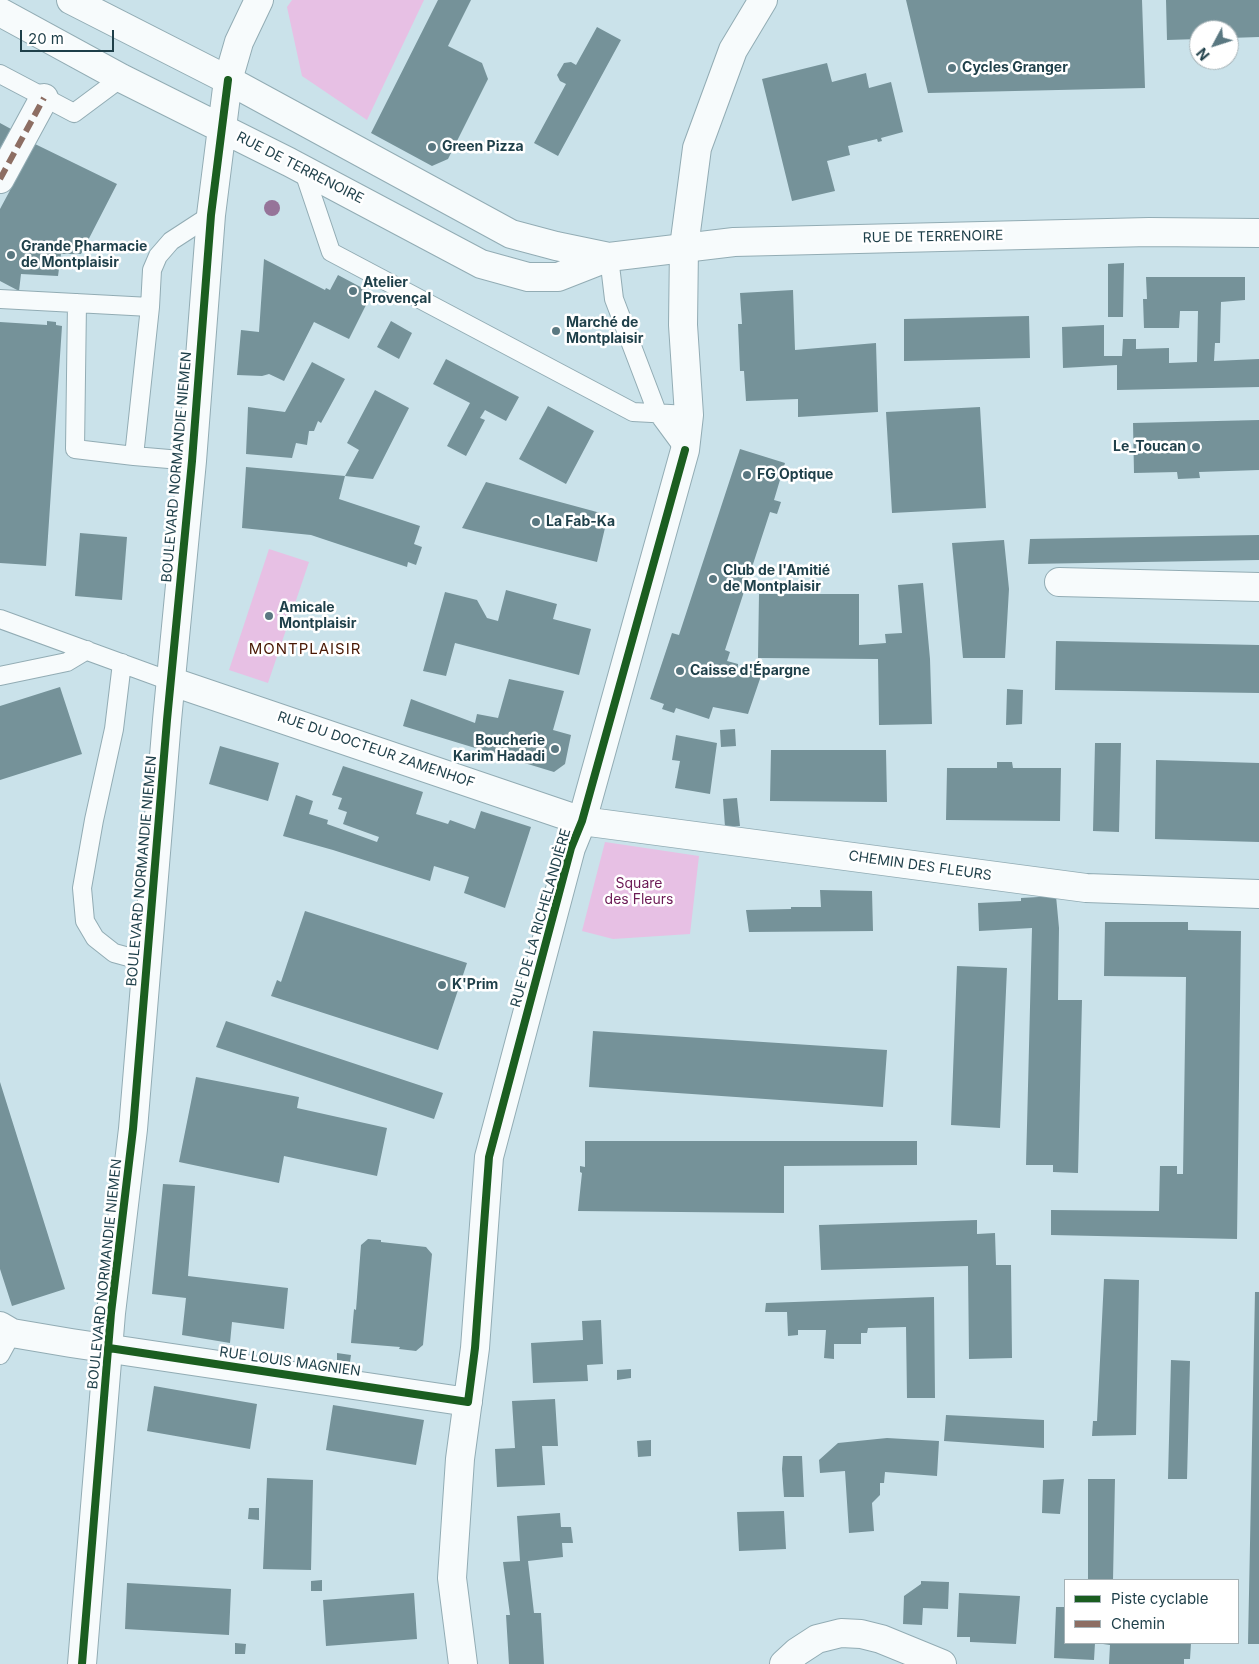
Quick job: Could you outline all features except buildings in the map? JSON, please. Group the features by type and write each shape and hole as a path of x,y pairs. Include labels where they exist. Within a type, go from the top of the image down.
{"main road":[{"name":"RUE DE TERRENOIRE","path":"71,0 228,80 511,234 609,257"},
{"name":"BOULEVARD NORMANDIE NIEMEN","path":"82,1664 109,1348 133,1129 148,962 170,681 192,461 211,215 228,80 239,42 259,0"},
{"name":"RUE DE LA RICHELANDIÈRE","path":"463,1664 452,1578 460,1458 475,1348 489,1157 571,848 582,821 684,450 689,415 683,325 684,247 698,148 733,50 763,0"},
{"name":"RUE DE TERRENOIRE","path":"0,12 121,78 303,169 481,264 528,277 558,277 609,257 734,242 1149,232 1259,233"},
{"path":"0,179 44,98"},
{"path":"1059,582 1259,587"},
{"name":"RUE DU DOCTEUR ZAMENHOF","path":"170,681 582,821"},
{"name":"CHEMIN DES FLEURS","path":"582,821 1086,888 1259,894"},
{"name":"RUE LOUIS MAGNIEN","path":"4,1338 109,1348 468,1402"},
{"path":"784,1664 797,1652 817,1639 841,1633 861,1634 881,1639 942,1664"}],"lane":[{"path":"0,74 74,113 121,78"},
{"path":"303,169 331,252 633,412 689,415"},
{"path":"134,456 150,308 152,270 158,256 171,241 211,215"},
{"path":"609,257 614,298 657,412 684,450"},
{"path":"0,299 150,308"},
{"path":"77,304 75,449 192,461"},
{"path":"0,619 170,681"},
{"path":"0,676 68,662 87,650"},
{"path":"122,663 114,729 94,820 82,888 85,921 95,938 114,953 148,962"}],"green space":[{"path":"292,0 424,0 367,120 302,76 287,7"},
{"name":"Amicale Montplaisir","path":"269,549 309,562 268,683 229,670"},
{"name":"Square des Fleurs","path":"605,842 699,856 690,934 613,939 582,931"}],"marked path":[{"path":"0,179 44,98"}],"cycle path":[{"path":"82,1664 111,1313 133,1129 167,720 192,461 211,215 228,80"},
{"path":"109,1348 468,1402 475,1348 489,1157 571,848 582,821 685,450"}],"place":[{"name":"Cycles Granger","path":"952,68"},
{"name":"Green Pizza","path":"432,147"},
{"name":"Grande Pharmacie de Montplaisir","path":"11,255"},
{"name":"Atelier Provençal","path":"353,291"},
{"name":"Marché de Montplaisir","path":"556,331"},
{"name":"Le_Toucan","path":"1196,447"},
{"name":"FG Optique","path":"747,475"},
{"name":"La Fab-Ka","path":"536,522"},
{"name":"Club de l'Amitié de Montplaisir","path":"713,579"},
{"name":"Amicale Montplaisir","path":"269,616"},
{"name":"Caisse d'Épargne","path":"680,671"},
{"name":"Boucherie Karim Hadadi","path":"555,749"},
{"name":"K'Prim","path":"442,985"}],"district":[{"name":"MONTPLAISIR","path":"305,649"}]}
